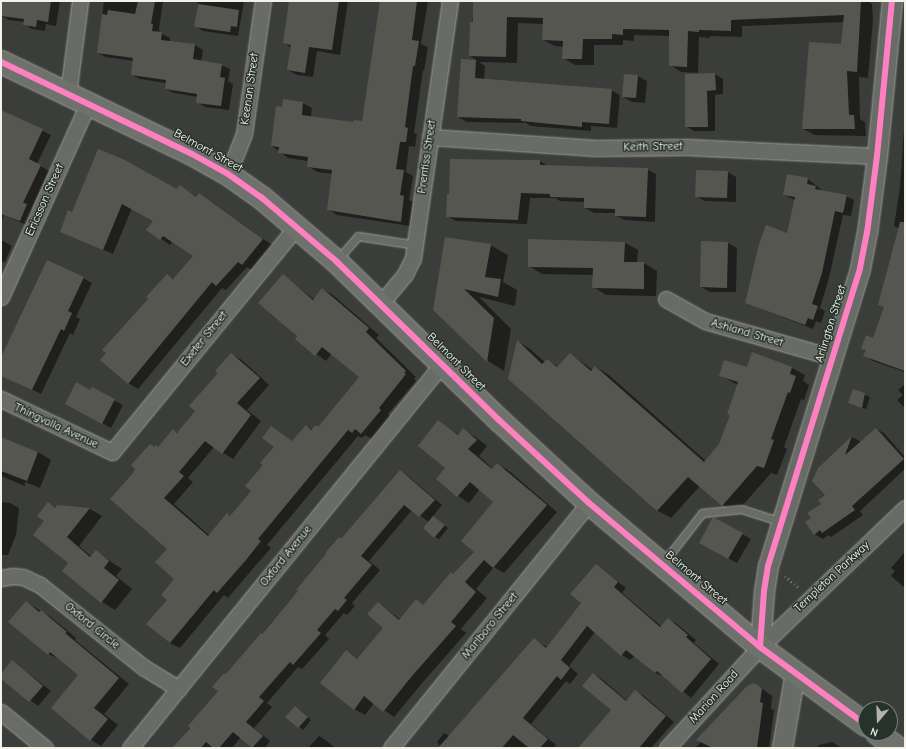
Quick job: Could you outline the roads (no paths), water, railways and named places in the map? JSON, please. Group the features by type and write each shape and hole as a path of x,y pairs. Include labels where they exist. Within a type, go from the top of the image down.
{"main road":[{"name":"Belmont Street","path":"1,62 175,145 228,174 262,198 297,226 336,261 589,503 760,647 858,719"},
{"path":"888,741 898,748"}],"street":[{"path":"68,94 80,1"},
{"name":"Keenan Street","path":"228,174 240,148 245,127 263,1"},
{"name":"Prentiss Street","path":"381,303 409,269 416,245 450,1"},
{"name":"Arlington Street","path":"760,647 764,591 768,566 860,268 867,233 877,156 892,1"},
{"name":"Ericsson Street","path":"1,297 88,103"},
{"name":"Keith Street","path":"430,137 596,148 686,147 877,156"},
{"name":"Exeter Street","path":"112,452 297,226"},
{"name":"Ashland Street","path":"666,299 705,321 832,357"},
{"name":"Oxford Avenue","path":"130,748 442,364"},
{"name":"Thingvalla Avenue","path":"1,399 112,452"},
{"name":"Marlboro Street","path":"391,748 589,503"},
{"name":"Templeton Parkway","path":"760,647 905,508"},
{"name":"Oxford Circle","path":"1,578 12,576 22,577 40,585 143,667 178,689"},
{"name":"Marion Road","path":"667,748 760,647"},
{"path":"782,748 795,672"},
{"path":"1,712 45,748"}],"lane":[{"path":"336,261 358,236 416,245"},
{"path":"662,564 702,513 742,509 782,522"}]}
